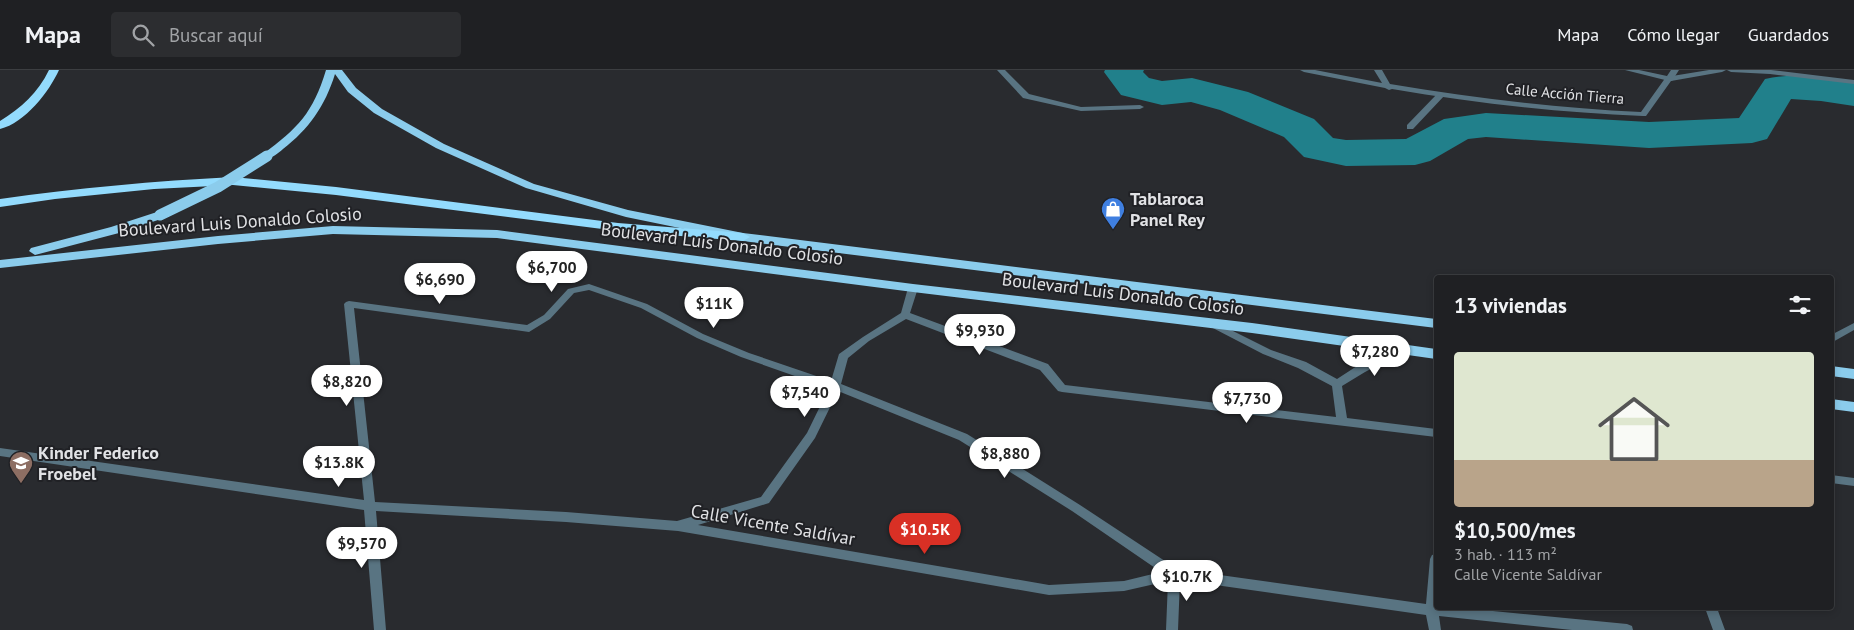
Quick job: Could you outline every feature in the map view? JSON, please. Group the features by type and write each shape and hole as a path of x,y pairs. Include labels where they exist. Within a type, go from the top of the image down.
{"highway":[{"path":"0,126 20,114 48,86 54,70"},
{"path":"0,259 98,235 160,215 218,187 267,156 296,134 313,116 325,92 331,70"},
{"name":"Boulevard Luis Donaldo Colosio","path":"337,70 352,90 378,111 440,146 530,186 626,213 743,237 1434,324"},
{"path":"0,203 154,184 234,181 336,191 618,227 743,237"},
{"name":"Boulevard Luis Donaldo Colosio","path":"0,264 218,240 333,230 497,234 913,288 1210,323 1434,354"},
{"path":"1834,371 1854,374"},
{"path":"1834,404 1854,407"}],"street":[{"path":"1001,70 1026,96 1081,109 1140,107"},
{"name":"Calle Acción Tierra","path":"1304,70 1389,88 1441,95 1581,112 1643,114 1669,79"},
{"path":"1378,70 1389,88"},
{"path":"1629,70 1669,79 1722,70"},
{"path":"1669,79 1675,70"},
{"path":"1732,70 1770,72 1854,82"},
{"path":"1410,127 1441,95"},
{"path":"380,630 370,506 349,304 529,329 547,317 571,292 589,288 644,306 700,336 745,355 835,386 962,437 1076,508 1174,574 1172,630"},
{"path":"678,526 765,500 811,435 835,386 843,356 866,338 906,315 913,288"},
{"path":"906,315 1044,367 1062,388 1434,433"},
{"path":"1210,323 1267,352 1302,365 1337,384"},
{"path":"1834,338 1854,326"},
{"path":"1337,384 1361,369 1402,349"},
{"path":"1337,384 1342,422"},
{"name":"Calle Vicente Saldívar","path":"0,452 370,506 566,517 678,526 1049,590 1124,586 1174,574 1432,610 1627,630"},
{"path":"1834,479 1854,482"},
{"path":"1434,584 1432,610 1435,630"},
{"path":"1712,610 1718,630"}],"waterway":[{"path":"1125,70 1123,72 1135,87 1162,93 1192,90 1234,101 1299,128 1319,148 1346,153 1415,152 1441,136 1459,128 1486,125 1649,135 1752,130 1779,87 1821,89 1854,94"}],"place":[{"name":"Tablaroca Panel Rey","path":"1113,230"},
{"name":"Kinder Federico Froebel","path":"21,484"}]}
